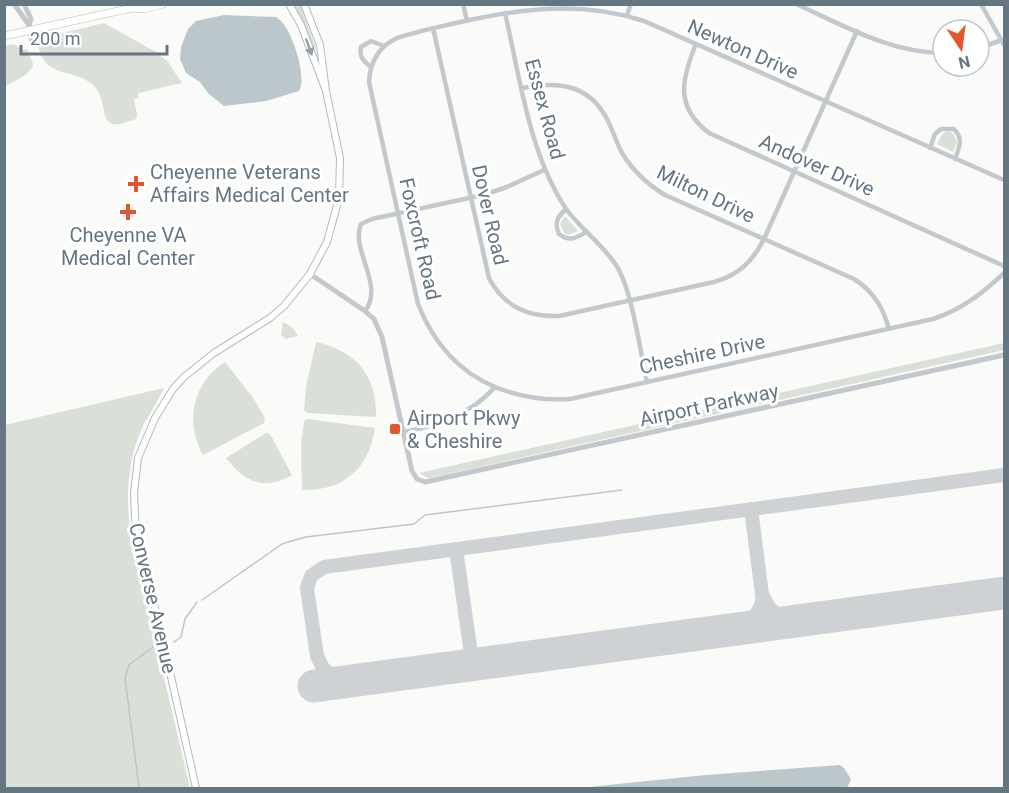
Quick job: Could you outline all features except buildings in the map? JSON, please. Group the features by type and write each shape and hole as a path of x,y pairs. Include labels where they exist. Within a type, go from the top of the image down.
{"main road":[{"path":"4,36 30,28 134,6 144,9 163,4"},
{"name":"Converse Avenue","path":"289,4 301,25 326,91"},
{"name":"Converse Avenue","path":"196,789 159,623 136,538 134,493 138,458 163,403 184,376 223,346 270,318 290,301 310,274 327,242 339,198 340,158 326,91 320,45 304,4"}],"street":[{"path":"14,4 30,28"},
{"path":"24,4 31,19 31,39"},
{"path":"463,4 467,21"},
{"path":"627,15 631,4"},
{"path":"796,4 888,45 911,51 931,52"},
{"path":"981,4 1004,41"},
{"name":"Newton Drive","path":"467,21 505,13 560,7 605,10 627,15 1005,180"},
{"name":"Essex Road","path":"505,13 535,143 544,170 566,209 621,273 647,382"},
{"name":"Foxcroft Road","path":"467,21 397,38 384,46 371,41 361,46 360,53 371,67 371,91 418,304 431,331 457,364 483,382 495,387"},
{"name":"Dover Road","path":"433,28 489,278 495,289 513,307 542,317 559,316 629,301 729,278 740,272 764,239 857,31"},
{"name":"Andover Drive","path":"696,44 683,84 686,103 695,121 709,134 1005,266"},
{"path":"371,67 384,46"},
{"name":"Milton Drive","path":"523,88 559,84 571,87 589,97 607,118 628,163 652,188 864,286 880,305 889,329"},
{"path":"930,148 935,134 941,129 954,129 961,140 955,159"},
{"path":"365,310 371,293 359,228 361,224 471,198 507,187 544,170"},
{"path":"566,209 559,214 556,220 559,234 570,239 577,238 586,232"},
{"name":"Cheshire Drive","path":"495,387 518,396 553,400 585,396 889,329 945,315 975,298 1005,273"},
{"path":"310,274 365,310 380,329 404,432 438,424 458,416 485,399 495,387"},
{"name":"Airport Parkway","path":"404,432 412,471 421,481 437,481 1005,355"}],"shaded area":[{"path":"293,5 300,5 315,50"},
{"path":"224,15 276,17 282,22 292,40 300,64 299,91 266,101 224,106 209,94 200,82 186,73 180,59 181,47 188,29 196,21"},
{"path":"104,23 156,52 168,62 182,83 138,93 138,98 134,99 136,119 118,124 112,124 107,119 99,94 92,84 47,64 38,46 46,37"},
{"path":"14,44 22,50 27,49 33,64 30,71 5,86 5,46"},
{"path":"948,131 953,133 957,142 953,152 937,144 943,133"},
{"path":"565,216 578,231 568,235 564,233 560,224"},
{"path":"283,322 293,328 298,336 286,339 281,335"},
{"path":"316,342 342,352 361,367 373,389 376,417 307,413 304,410 306,387"},
{"path":"1004,343 1004,350 448,474 428,478 419,473"},
{"path":"225,362 254,399 265,418 264,423 203,455 194,429 195,404 205,380"},
{"path":"164,388 137,440 128,483 128,512 132,542 190,788 5,788 5,425"},
{"path":"307,419 375,428 367,455 352,475 342,482 330,487 302,490 301,444 304,422"},
{"path":"266,433 270,434 292,475 282,480 264,483 256,482 240,473 226,458"},
{"path":"840,765 851,779 847,788 579,788 706,775"}],"waterway":[{"path":"202,600 282,544 306,537 414,524 425,515 622,490"},
{"path":"174,642 181,637 185,619 197,602"},
{"path":"139,788 125,678 129,665 153,647"}],"taxiway":[{"path":"360,680 341,679 331,675 323,668 317,656 307,588 311,576 324,567 1004,475"},
{"path":"751,509 766,625"},
{"path":"456,549 471,654 479,662 489,663"},
{"path":"764,598 773,612 799,621"},
{"path":"734,629 752,619 762,601"}],"runway":[{"path":"314,686 1004,593"}],"place":[{"name":"Cheyenne Veterans Affairs Medical Center","path":"136,184"},
{"name":"Cheyenne VA Medical Center","path":"128,212"},
{"name":"Airport Pkwy & Cheshire","path":"395,429"}]}
